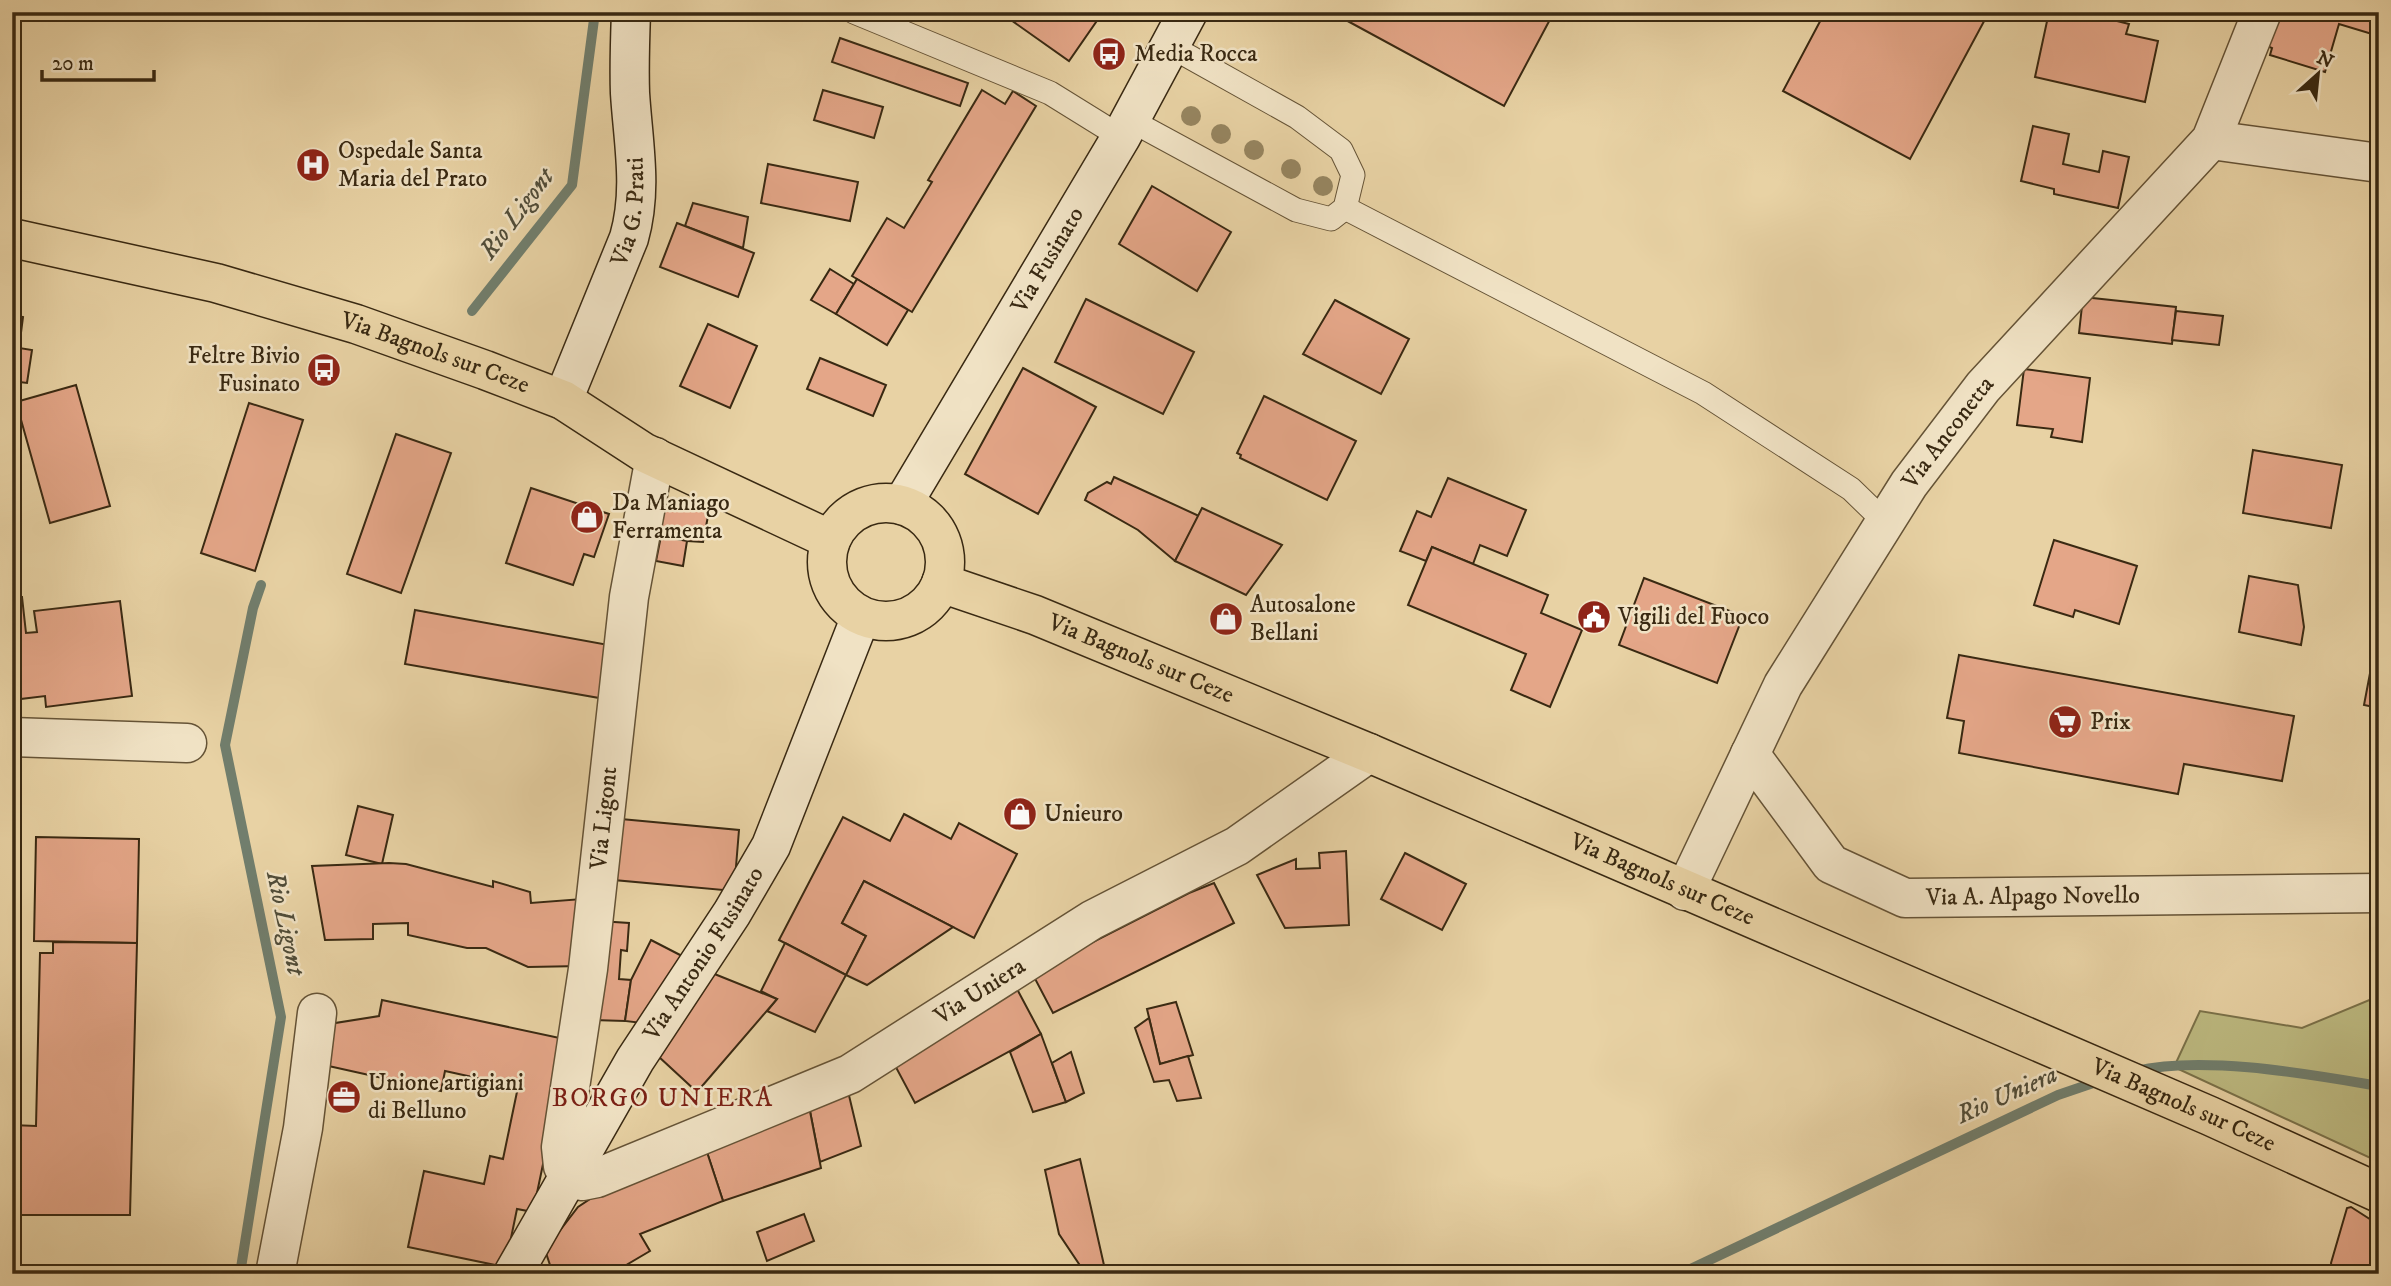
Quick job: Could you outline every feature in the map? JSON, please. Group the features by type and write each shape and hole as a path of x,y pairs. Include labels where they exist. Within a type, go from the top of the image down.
{"main road":[{"name":"Via Bagnols sur Ceze","path":"12,238 216,283 285,302 419,346 563,400 643,452 831,540"},
{"path":"884,503 901,505 919,513 933,527 942,544 945,564 941,583 931,599 917,612 899,620 880,621 861,616 846,606 835,592 828,575 827,557 831,540 839,525 852,513 867,506 884,503"},
{"name":"Via Bagnols sur Ceze","path":"941,583 1035,615 1368,753 2210,1115 2379,1193"}],"street":[{"name":"Via G. Prati","path":"563,400 629,238 635,216 638,193 630,91 631,12"},
{"name":"Via Fusinato","path":"901,505 1125,129 1188,12"},
{"name":"Via Anconetta","path":"1685,891 1783,685 1909,484 1983,387 2211,140 2262,12"},
{"path":"2211,140 2379,163"},
{"name":"Via Ligont","path":"569,1179 563,1166 561,1147 588,969 629,597 655,457"},
{"name":"Via Antonio Fusinato","path":"513,1274 635,1060 732,912 771,846 861,616"},
{"path":"12,737 187,743"},
{"name":"Via Uniera","path":"569,1179 582,1181 597,1178 850,1074 1092,920 1237,846 1368,753"},
{"name":"Via A. Alpago Novello","path":"1750,754 1831,864 1905,898 2379,893"},
{"path":"275,1274 303,1128 317,1013"}],"lane":[{"path":"855,12 1050,93 1296,210 1331,219 1345,208 1353,175 1341,150 1297,117 1170,46"},
{"path":"1345,208 1703,393 1852,489 1885,522"}],"shaded area":[{"path":"2379,996 2379,1162 2174,1067 2200,1011 2302,1028"}],"building":[{"path":"993,12 1103,12 1069,61 1008,18"},
{"path":"1331,12 1468,14 1554,12 1504,106"},
{"path":"1825,12 1989,12 1910,159 1783,91"},
{"path":"2049,12 2081,12 2129,24 2126,34 2158,41 2145,102 2035,77"},
{"path":"2277,12 2379,12 2372,34 2339,24 2325,72 2270,55 2272,48 2267,46"},
{"path":"840,38 968,83 960,106 832,62"},
{"path":"823,90 883,107 874,138 814,120"},
{"path":"982,90 1005,104 1013,91 1036,106 912,312 852,276 887,218 904,228 932,182 928,180"},
{"path":"2033,126 2069,134 2063,164 2099,172 2103,151 2129,157 2118,208 2054,194 2054,189 2021,181"},
{"path":"768,164 858,182 850,221 761,203"},
{"path":"1152,186 1231,232 1197,291 1119,244"},
{"path":"693,203 748,217 743,248 685,226"},
{"path":"677,223 754,253 738,297 660,267"},
{"path":"830,269 854,284 836,314 811,300"},
{"path":"857,279 908,310 887,345 836,314"},
{"path":"2083,297 2176,307 2172,344 2079,333"},
{"path":"1086,299 1194,352 1163,414 1055,362"},
{"path":"1335,300 1409,339 1381,394 1303,354"},
{"path":"2176,311 2223,316 2219,345 2172,340"},
{"path":"12,315 23,317 19,348 32,350 27,383 12,381"},
{"path":"708,324 757,346 730,408 680,386"},
{"path":"820,358 886,385 873,416 807,389"},
{"path":"1023,368 1096,407 1038,514 965,474"},
{"path":"2024,369 2090,378 2082,442 2051,437 2053,429 2017,425"},
{"path":"76,385 110,506 50,523 16,402"},
{"path":"1264,396 1356,441 1327,500 1240,458 1241,455 1237,453"},
{"path":"249,403 303,420 255,571 201,553"},
{"path":"396,434 451,453 401,593 347,574"},
{"path":"2253,450 2342,465 2331,528 2243,513"},
{"path":"1114,477 1199,516 1175,561 1138,530 1085,500 1088,493 1107,482 1111,484"},
{"path":"1448,478 1526,510 1507,556 1480,545 1473,564 1432,547 1426,561 1400,551 1417,511 1431,517"},
{"path":"531,488 609,514 594,557 584,554 573,585 506,563"},
{"path":"664,503 709,511 703,542 658,534"},
{"path":"1202,508 1282,545 1246,595 1175,561"},
{"path":"661,536 687,541 683,566 656,561"},
{"path":"2054,540 2137,566 2119,624 2075,610 2073,617 2034,605"},
{"path":"1432,547 1548,595 1541,613 1582,630 1550,707 1511,690 1526,654 1408,605"},
{"path":"2249,576 2298,585 2304,627 2301,645 2239,632"},
{"path":"1644,578 1743,616 1717,683 1619,645"},
{"path":"12,597 22,597 26,633 37,632 34,611 120,601 132,696 46,707 45,696 12,700"},
{"path":"415,610 614,646 605,699 405,664"},
{"path":"2379,631 2379,708 2364,705"},
{"path":"1959,655 2294,716 2282,781 2184,764 2178,794 1959,753 1964,721 1947,718"},
{"path":"358,806 393,815 382,864 346,855"},
{"path":"904,814 951,839 959,823 1017,854 974,938 864,881 842,923 866,936 846,975 779,940 843,817 890,841"},
{"path":"610,818 739,830 734,891 603,879"},
{"path":"36,837 139,839 137,943 34,941"},
{"path":"1346,851 1349,925 1285,928 1257,875 1296,859 1296,869 1320,868 1319,853"},
{"path":"1405,853 1466,884 1442,930 1381,899"},
{"path":"406,864 493,887 493,881 530,892 531,903 582,899 581,966 528,967 486,948 467,948 408,935 408,923 373,924 373,939 325,940 312,866"},
{"path":"864,881 953,927 867,985 846,975 866,936 842,923"},
{"path":"1214,883 1234,923 1053,1013 1032,973 1189,893"},
{"path":"599,921 629,923 627,951 621,950 619,979 631,980 625,1021 593,1020"},
{"path":"651,940 684,957 642,1023 625,1021 631,980"},
{"path":"53,942 137,943 130,1215 12,1215 12,1125 36,1126 40,953 53,953"},
{"path":"785,943 846,975 815,1032 767,1011 777,999 761,991"},
{"path":"712,973 777,999 697,1092 658,1056"},
{"path":"1017,989 1041,1034 915,1103 891,1058"},
{"path":"382,1000 569,1040 533,1212 517,1209 505,1267 408,1247 424,1171 484,1184 490,1156 503,1159 518,1087 445,1071 441,1091 315,1063 323,1025 379,1016"},
{"path":"1176,1002 1193,1055 1160,1064 1147,1009"},
{"path":"1149,1018 1160,1064 1188,1056 1201,1098 1177,1101 1169,1080 1154,1082 1135,1028"},
{"path":"1041,1034 1066,1102 1033,1112 1010,1052"},
{"path":"1071,1052 1084,1093 1066,1102 1052,1063"},
{"path":"847,1087 861,1146 820,1162 808,1101"},
{"path":"808,1101 821,1168 723,1201 703,1140"},
{"path":"703,1140 723,1201 640,1234 650,1251 611,1274 553,1274 545,1250 578,1207 637,1168"},
{"path":"1080,1159 1106,1274 1066,1274 1081,1267 1059,1234 1045,1170"},
{"path":"2351,1207 2379,1225 2379,1274 2333,1274 2331,1263 2347,1208"},
{"path":"804,1214 814,1241 767,1261 757,1232"}],"waterway":[{"name":"Rio Ligont","path":"472,311 572,185 595,12"},
{"name":"Rio Ligont","path":"240,1274 281,1017 225,745 253,608 261,585"},
{"name":"Rio Uniera","path":"2135,1071 2193,1065 2224,1066 2289,1072 2379,1086"},
{"name":"Rio Uniera","path":"1680,1274 2058,1095 2099,1081"}],"place":[{"name":"Media Rocca","path":"1109,54"},
{"name":"Ospedale Santa Maria del Prato","path":"313,165"},
{"name":"Feltre Bivio Fusinato","path":"324,370"},
{"name":"Da Maniago Ferramenta","path":"587,517"},
{"name":"Vigili del Fuoco","path":"1594,617"},
{"name":"Autosalone Bellani","path":"1226,619"},
{"name":"Prix","path":"2065,722"},
{"name":"Unieuro","path":"1020,814"},
{"name":"Unione artigiani di Belluno","path":"344,1097"}],"district":[{"name":"BORGO UNIERA","path":"663,1098"}]}
